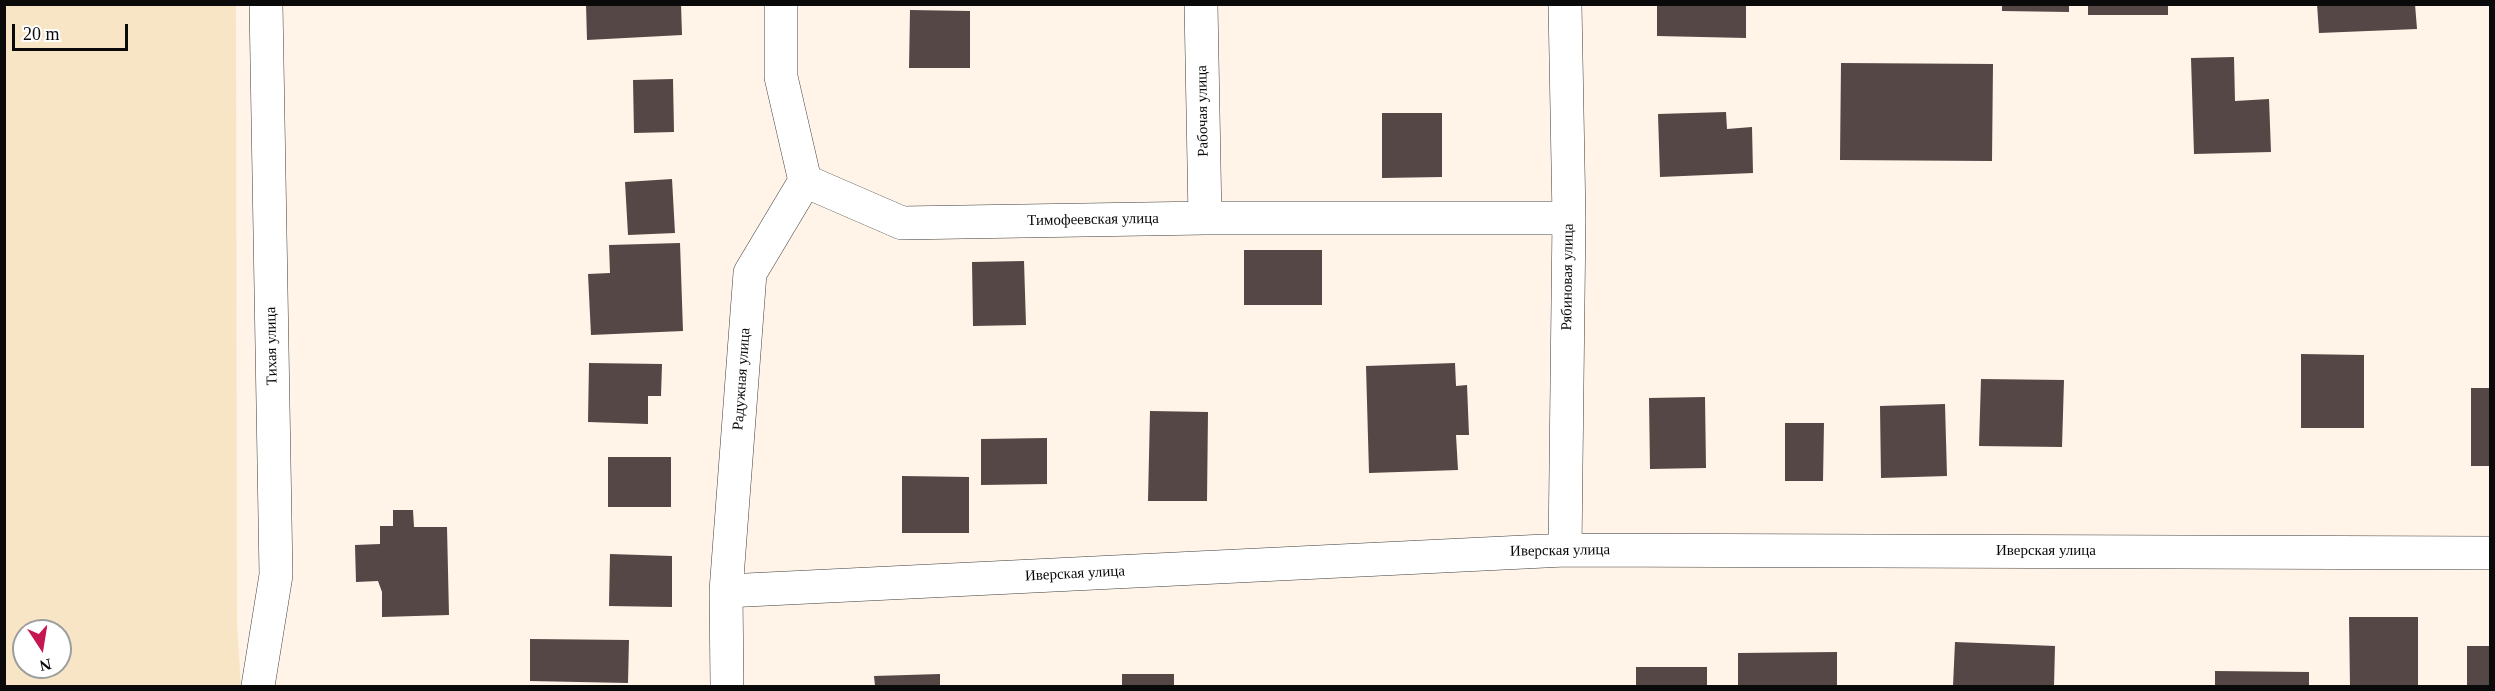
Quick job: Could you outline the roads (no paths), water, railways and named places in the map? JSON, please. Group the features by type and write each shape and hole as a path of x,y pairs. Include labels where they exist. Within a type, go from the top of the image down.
{"street":[{"name":"Тихая улица","path":"258,687 276,574 266,4"},
{"path":"781,4 781,77 805,181"},
{"name":"Рабочая улица","path":"1202,4 1205,218"},
{"name":"Рябиновая улица","path":"1565,550 1569,218 1566,4"},
{"name":"Тимофеевская улица","path":"805,181 902,223 1205,218 1569,218"},
{"name":"Радужная улица","path":"726,591 750,273 805,181"},
{"name":"Иверская улица","path":"726,591 1565,550 2490,552"},
{"path":"726,591 728,687"}]}
